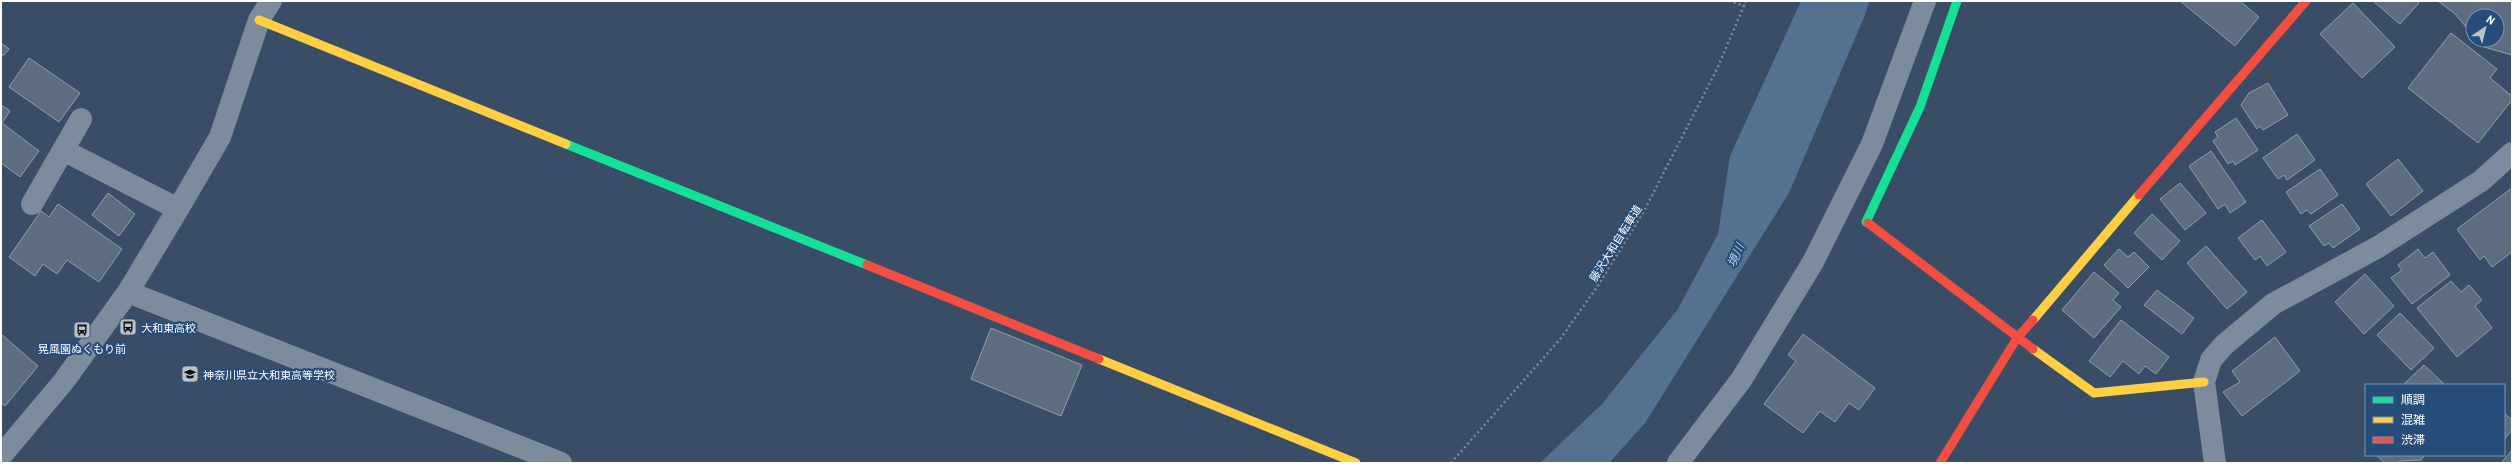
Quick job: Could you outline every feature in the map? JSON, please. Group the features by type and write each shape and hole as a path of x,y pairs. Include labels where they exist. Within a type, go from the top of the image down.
{"street":[{"path":"1,456 64,381 128,292 178,209 220,137 259,20 270,1"},
{"path":"1678,463 1741,380 1813,262 1872,144 1924,1"},
{"path":"1957,1 1920,107 1866,222 2017,338 2094,393 2204,382"},
{"path":"1940,463 2017,338 2306,1"},
{"path":"259,20 1356,463"},
{"path":"32,204 81,119"},
{"path":"63,150 178,209"},
{"path":"2215,463 2204,382 2211,360 2224,345 2273,304 2378,247 2481,180 2512,153"},
{"path":"128,292 561,463"}],"path":[{"path":"1729,1 1745,6"},
{"name":"藤沢大和自転車道","path":"1451,463 1561,338 1597,286 1644,211 1717,69 1746,1"}],"water":[{"name":"境川","path":"1801,1 1869,1 1865,15 1789,193 1645,423 1609,463 1540,463 1602,404 1678,309 1718,234 1730,156"}],"building":[{"path":"2180,1 2240,1 2259,17 2235,46"},
{"path":"2373,1 2416,1 2419,3 2400,24"},
{"path":"2438,1 2512,1 2512,55 2488,48 2505,48 2505,8 2465,8 2465,26 2455,14"},
{"path":"2353,3 2395,47 2362,78 2320,34"},
{"path":"2451,33 2465,44 2465,48 2470,48 2497,69 2490,78 2512,96 2512,100 2478,143 2408,88"},
{"path":"1,43 9,49 4,55 1,55"},
{"path":"29,58 80,93 59,122 9,87"},
{"path":"2268,83 2288,115 2263,130 2260,126 2257,129 2241,105 2249,93"},
{"path":"1,105 10,111 2,123 39,151 20,177 1,163"},
{"path":"2236,118 2258,150 2235,165 2233,161 2228,164 2213,141 2218,137 2215,132"},
{"path":"2297,134 2315,160 2287,180 2284,175 2278,179 2263,158"},
{"path":"2211,151 2246,202 2230,213 2225,204 2218,209 2189,166"},
{"path":"2398,159 2423,191 2391,216 2366,184"},
{"path":"2320,169 2338,195 2311,214 2307,210 2301,214 2286,192"},
{"path":"2180,183 2206,213 2185,230 2160,199"},
{"path":"2512,188 2512,252 2492,267 2484,256 2480,260 2457,229"},
{"path":"108,193 135,214 119,236 92,215"},
{"path":"58,204 122,249 99,282 67,260 57,274 43,264 35,276 9,257 41,211 49,217"},
{"path":"2342,204 2360,229 2333,248 2329,243 2324,246 2309,226"},
{"path":"2152,214 2180,241 2162,260 2134,233"},
{"path":"2262,220 2286,252 2267,266 2260,256 2255,260 2238,238"},
{"path":"2206,246 2247,292 2227,309 2187,263"},
{"path":"2119,249 2128,257 2134,252 2149,267 2128,288 2104,265"},
{"path":"2418,249 2425,258 2433,252 2450,275 2412,304 2391,278 2402,270 2398,265"},
{"path":"2094,272 2119,293 2113,300 2121,307 2094,338 2062,310"},
{"path":"2365,274 2394,306 2364,334 2335,302"},
{"path":"2451,281 2461,292 2469,285 2482,300 2475,306 2492,328 2457,357 2417,308"},
{"path":"2157,290 2194,318 2182,334 2144,305"},
{"path":"2400,313 2434,348 2411,370 2377,335"},
{"path":"2121,320 2169,357 2156,374 2145,366 2139,374 2123,361 2110,377 2089,361"},
{"path":"991,328 1082,365 1061,416 971,379"},
{"path":"1,334 38,366 5,406 1,403"},
{"path":"1803,334 1875,388 1859,410 1849,403 1835,422 1820,411 1803,433 1764,404 1796,361 1788,355"},
{"path":"2275,337 2300,371 2242,416 2223,392 2240,382 2232,371"},
{"path":"2424,365 2444,384 2404,384"},
{"path":"2505,414 2512,420 2512,430 2505,439"},
{"path":"2512,450 2512,463 2502,462"},
{"path":"2377,456 2424,456 2421,460 2385,463"}],"traffic: fast":[{"path":"1868,223 1866,222 1920,107 1957,1"},
{"path":"566,144 867,265"}],"traffic: slow":[{"path":"259,20 566,144"},
{"path":"2033,320 2139,195"},
{"path":"2033,349 2094,393 2204,382"},
{"path":"1099,359 1356,463"}],"traffic: jam":[{"path":"2139,195 2306,1"},
{"path":"1868,223 2033,349"},
{"path":"867,265 1099,359"},
{"path":"1940,463 2017,338 2033,320"}],"place":[{"name":"大和東高校","path":"128,327"},
{"name":"晃風園ぬくもり前","path":"82,330"},
{"name":"神奈川県立大和東高等学校","path":"190,374"}]}
